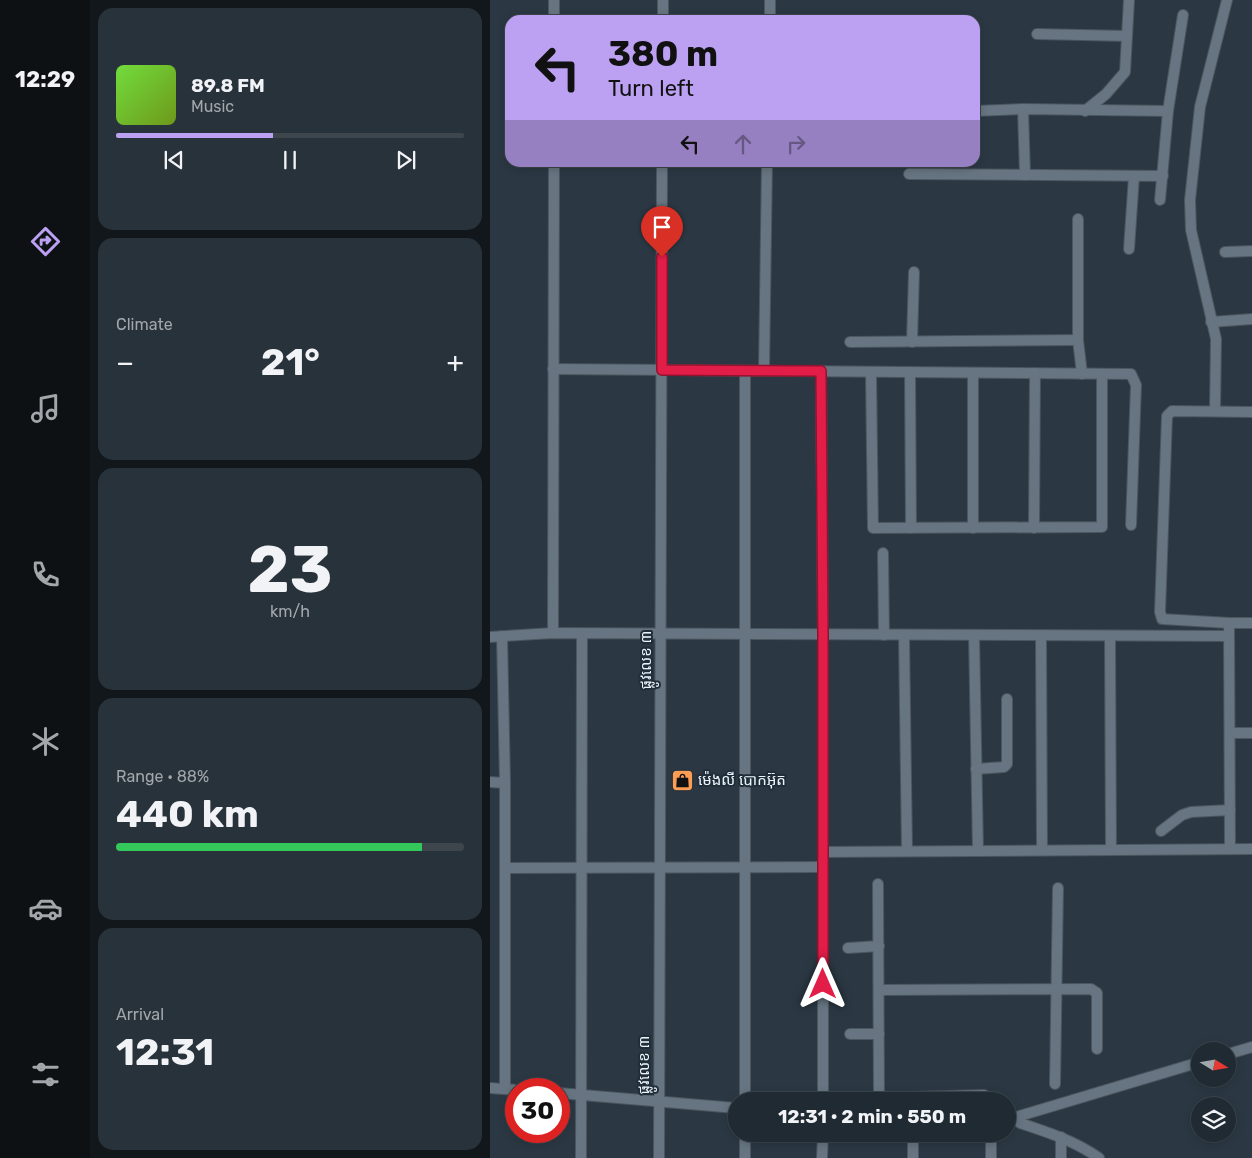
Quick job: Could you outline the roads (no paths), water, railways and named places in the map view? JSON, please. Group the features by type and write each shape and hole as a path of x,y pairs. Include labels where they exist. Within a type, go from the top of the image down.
{"street":[{"path":"554,0 554,15"},
{"path":"662,15 663,0"},
{"path":"770,0 770,15"},
{"path":"1086,110 1106,94 1125,72 1129,0"},
{"path":"1216,411 1216,339 1191,230 1190,200 1200,107 1227,0"},
{"path":"1160,200 1168,111 1183,15"},
{"path":"1037,34 1127,36"},
{"path":"980,111 1023,109 1168,111"},
{"path":"1023,109 1025,175"},
{"path":"553,634 554,167"},
{"name":"ផ្លូវលេខ ៣","path":"659,1158 662,167"},
{"path":"764,371 767,167"},
{"path":"909,174 1163,176"},
{"path":"1130,249 1134,176"},
{"path":"1078,219 1078,340 1082,374"},
{"path":"1225,252 1252,251"},
{"path":"912,342 914,272"},
{"path":"1211,322 1252,319"},
{"path":"850,342 1078,340"},
{"path":"553,369 1131,374 1136,385 1132,525"},
{"path":"745,371 745,1092"},
{"path":"821,371 823,1092"},
{"path":"871,372 872,528 1102,527 1102,374"},
{"path":"910,372 911,528"},
{"path":"973,373 973,528"},
{"path":"1034,528 1035,373"},
{"path":"1252,412 1172,411 1167,416 1160,612 1162,619 1252,623"},
{"path":"883,553 884,635"},
{"path":"1229,623 1230,849"},
{"path":"490,637 553,634 1229,636"},
{"path":"581,1158 582,634"},
{"path":"904,635 908,851"},
{"path":"974,635 978,851"},
{"path":"502,636 505,783 505,1078"},
{"path":"1041,636 1042,850"},
{"path":"1110,636 1111,850"},
{"path":"976,769 1004,767 1007,764 1007,699"},
{"path":"1230,733 1252,733"},
{"path":"490,782 505,783"},
{"path":"1161,831 1182,815 1191,812 1230,810"},
{"path":"823,852 1252,849"},
{"path":"505,868 823,868"},
{"path":"878,884 879,1092"},
{"path":"1055,1084 1058,888"},
{"path":"848,948 879,946"},
{"path":"879,990 1091,989 1097,993 1097,1049"},
{"path":"850,1034 879,1034"},
{"path":"1236,1052 1252,1047"},
{"path":"1016,1117 1191,1065"},
{"path":"490,1088 505,1089"},
{"path":"570,1094 728,1107"},
{"path":"1016,1121 1061,1137 1099,1158"},
{"path":"1061,1137 1061,1158"},
{"path":"745,1142 745,1158"},
{"path":"822,1142 822,1158"},
{"path":"913,1142 913,1158"},
{"path":"991,1142 991,1158"}],"place":[{"name":"ម៉េងលី បោកអ៊ុត","path":"682,780"}]}
